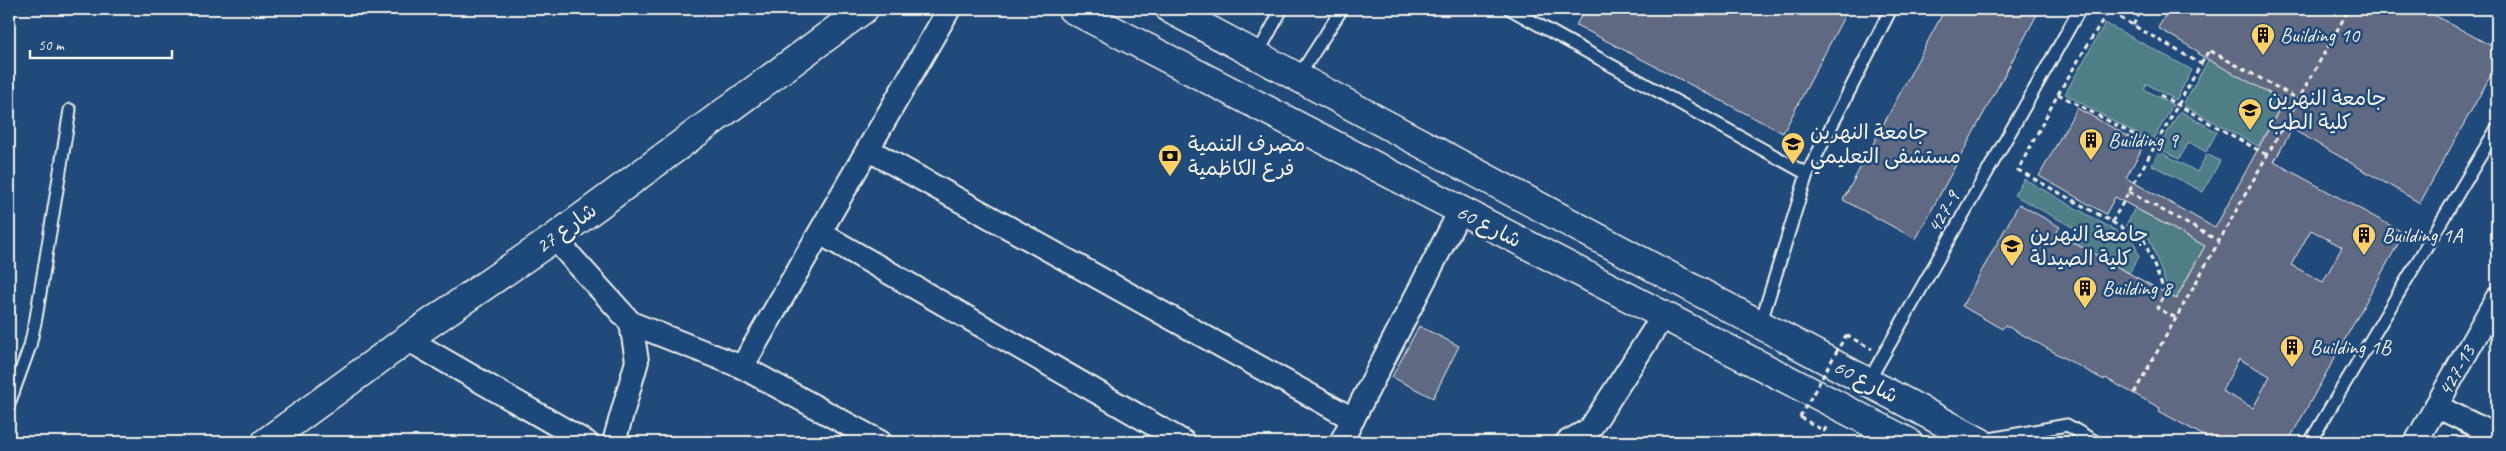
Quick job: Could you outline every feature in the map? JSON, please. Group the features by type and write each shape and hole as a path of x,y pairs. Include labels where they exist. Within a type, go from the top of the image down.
{"street":[{"name":"شارع 27","path":"275,440 408,339 554,238 864,9"},
{"path":"742,367 949,9"},
{"name":"شارع 60","path":"1072,9 1908,442"},
{"name":"شارع 60","path":"1170,9 1980,442"},
{"path":"869,150 1353,419"},
{"path":"1341,442 1460,211"},
{"path":"820,233 1184,442"},
{"path":"554,238 631,323 742,367 880,442"},
{"name":"427-13","path":"2416,442 2497,298"},
{"path":"1567,442 1590,429 1663,316"},
{"path":"614,442 637,361 631,323"},
{"path":"408,339 586,442"},
{"path":"2436,406 2497,436"}],"lane":[{"path":"1257,56 1282,9"},
{"path":"1298,77 1342,9"},
{"path":"1510,9 1807,174"},
{"path":"1760,325 1807,174 1891,9"},
{"name":"427-9","path":"1868,382 2080,9"},
{"path":"9,404 30,346 36,318 70,110"},
{"path":"2310,442 2497,128"},
{"path":"1980,442 2067,425 2096,442"}],"path":[{"path":"2176,318 2157,308 2165,293 2144,240 2018,170 2058,94 2107,9 2201,64"},
{"path":"2133,25 2142,9"},
{"path":"2134,393 2349,9"},
{"path":"2112,222 2210,50 2298,99"},
{"path":"2058,94 2155,146"},
{"path":"2160,95 2267,155"},
{"path":"2129,192 2219,241"},
{"path":"1824,431 1800,418 1846,335 1873,350"}],"green space":[{"path":"2105,23 2192,70 2176,100 2147,84 2144,89 2173,105 2152,142 2065,94"},
{"path":"2209,59 2284,101 2258,146 2183,105"},
{"path":"2180,111 2217,132 2206,152 2189,142 2179,159 2163,150 2166,145 2162,142"},
{"path":"2159,151 2197,172 2207,154 2220,161 2203,192 2152,165"},
{"path":"2024,179 2134,241 2139,257 2129,273 2070,241 2076,229 2014,195"},
{"path":"2135,208 2205,246 2171,307 2163,303 2169,292 2149,238 2126,225"}],"building":[{"path":"1585,9 1848,9 1783,133 1576,25"},
{"path":"1945,9 2040,9 1916,239 1843,200"},
{"path":"2169,9 2423,9 2497,49 2497,64 2420,203 2292,129 2274,162 2404,233 2288,442 2215,442 2159,411 2160,408 2105,378 2104,380 2005,325 2002,329 1962,306 2019,204 2060,227 2056,233 2176,299 2205,246 2115,197 2106,214 2039,176 2077,108 2144,145 2126,178 2215,228 2284,101 2198,54 2199,52 2158,28","holes":["2311,230 2342,247 2323,282 2291,265","2239,359 2270,376 2253,408 2222,391"]},
{"path":"1419,326 1459,346 1433,398 1392,377"}],"place":[{"name":"Building 10","path":"2263,56"},
{"name":"جامعة النهرين كلية الطب","path":"2250,131"},
{"name":"Building 9","path":"2091,161"},
{"name":"جامعة النهرين مستشفى التعليمي","path":"1793,165"},
{"name":"مصرف التنمية فرع الكاظمية","path":"1170,177"},
{"name":"Building 1A","path":"2364,256"},
{"name":"جامعة النهرين كلية الصيدلة","path":"2012,267"},
{"name":"Building 8","path":"2085,309"},
{"name":"Building 1B","path":"2292,368"}]}
